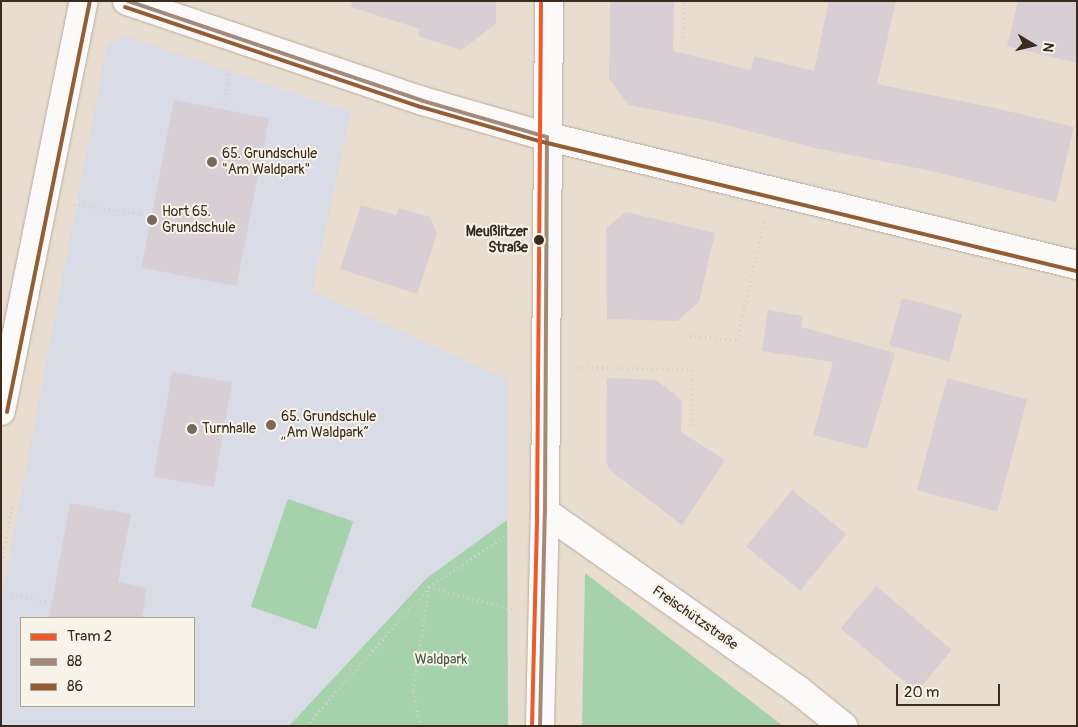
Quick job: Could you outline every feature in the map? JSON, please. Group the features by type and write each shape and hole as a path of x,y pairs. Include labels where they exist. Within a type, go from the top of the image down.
{"street":[{"path":"1,411 84,1"},
{"path":"127,1 414,98 548,137 1077,265"},
{"path":"540,726 541,616 545,512 549,1"},
{"name":"Freischützstraße","path":"545,512 798,690 843,726"}],"path":[{"path":"683,43 684,1"},
{"path":"223,109 227,86"},
{"path":"685,335 737,340 771,192"},
{"path":"106,208 141,214 152,220"},
{"path":"546,366 692,369 692,425"},
{"path":"1,506 12,507 1,565"},
{"path":"306,726 429,587 508,533 545,512"},
{"path":"429,587 541,616"},
{"path":"421,726 413,690 429,587"},
{"path":"1,593 52,602"}],"shaded area":[{"name":"65. Grundschule „Am Waldpark“","path":"125,36 351,112 312,291 508,380 507,520 427,578 289,726 1,726 1,599 107,45"}],"green space":[{"path":"288,499 353,521 316,629 251,607"},
{"name":"Waldpark","path":"507,520 508,726 289,726 427,578"},
{"path":"585,573 783,726 582,726"}],"building":[{"path":"352,1 496,1 496,24 461,50 418,36 420,29 351,7"},
{"path":"610,1 674,1 673,51 751,70 754,56 814,71 829,1 896,1 877,84 995,108 1074,127 1056,202 932,171 815,148 710,121 629,105 609,79"},
{"path":"1018,1 1077,1 1077,63 1007,46"},
{"name":"65. Grundschule \"Am Waldpark\"","path":"174,100 269,119 237,286 141,268"},
{"path":"361,205 396,215 399,208 430,217 437,234 417,294 340,269"},
{"path":"626,212 715,233 699,302 677,321 607,319 606,228"},
{"path":"902,298 962,314 949,361 889,345"},
{"path":"768,310 803,316 801,327 895,353 867,449 813,435 833,362 762,351"},
{"name":"Turnhalle","path":"172,372 232,383 214,487 154,476"},
{"path":"607,378 656,380 682,400 681,432 725,460 682,525 611,471 606,462"},
{"path":"947,378 1027,399 997,512 917,490"},
{"path":"792,490 846,534 800,591 746,547"},
{"path":"70,503 131,514 118,582 147,588 142,617 49,617"},
{"path":"876,586 952,650 916,692 841,628"}],"tram line":[{"name":"2","path":"532,726 537,516 541,1"}],"transit line":[{"name":"88","path":"128,1 423,101 547,137"},
{"name":"86","path":"7,412 90,2"},
{"name":"86","path":"125,7 421,107 539,141 1076,271"},
{"name":"88","path":"540,726 545,512 547,137"}],"place":[{"name":"65. Grundschule \"Am Waldpark\"","path":"212,162"},
{"name":"Hort 65. Grundschule","path":"152,220"},
{"name":"Meußlitzer Straße","path":"539,240"},
{"name":"65. Grundschule „Am Waldpark“","path":"271,425"},
{"name":"Turnhalle","path":"192,429"}]}
